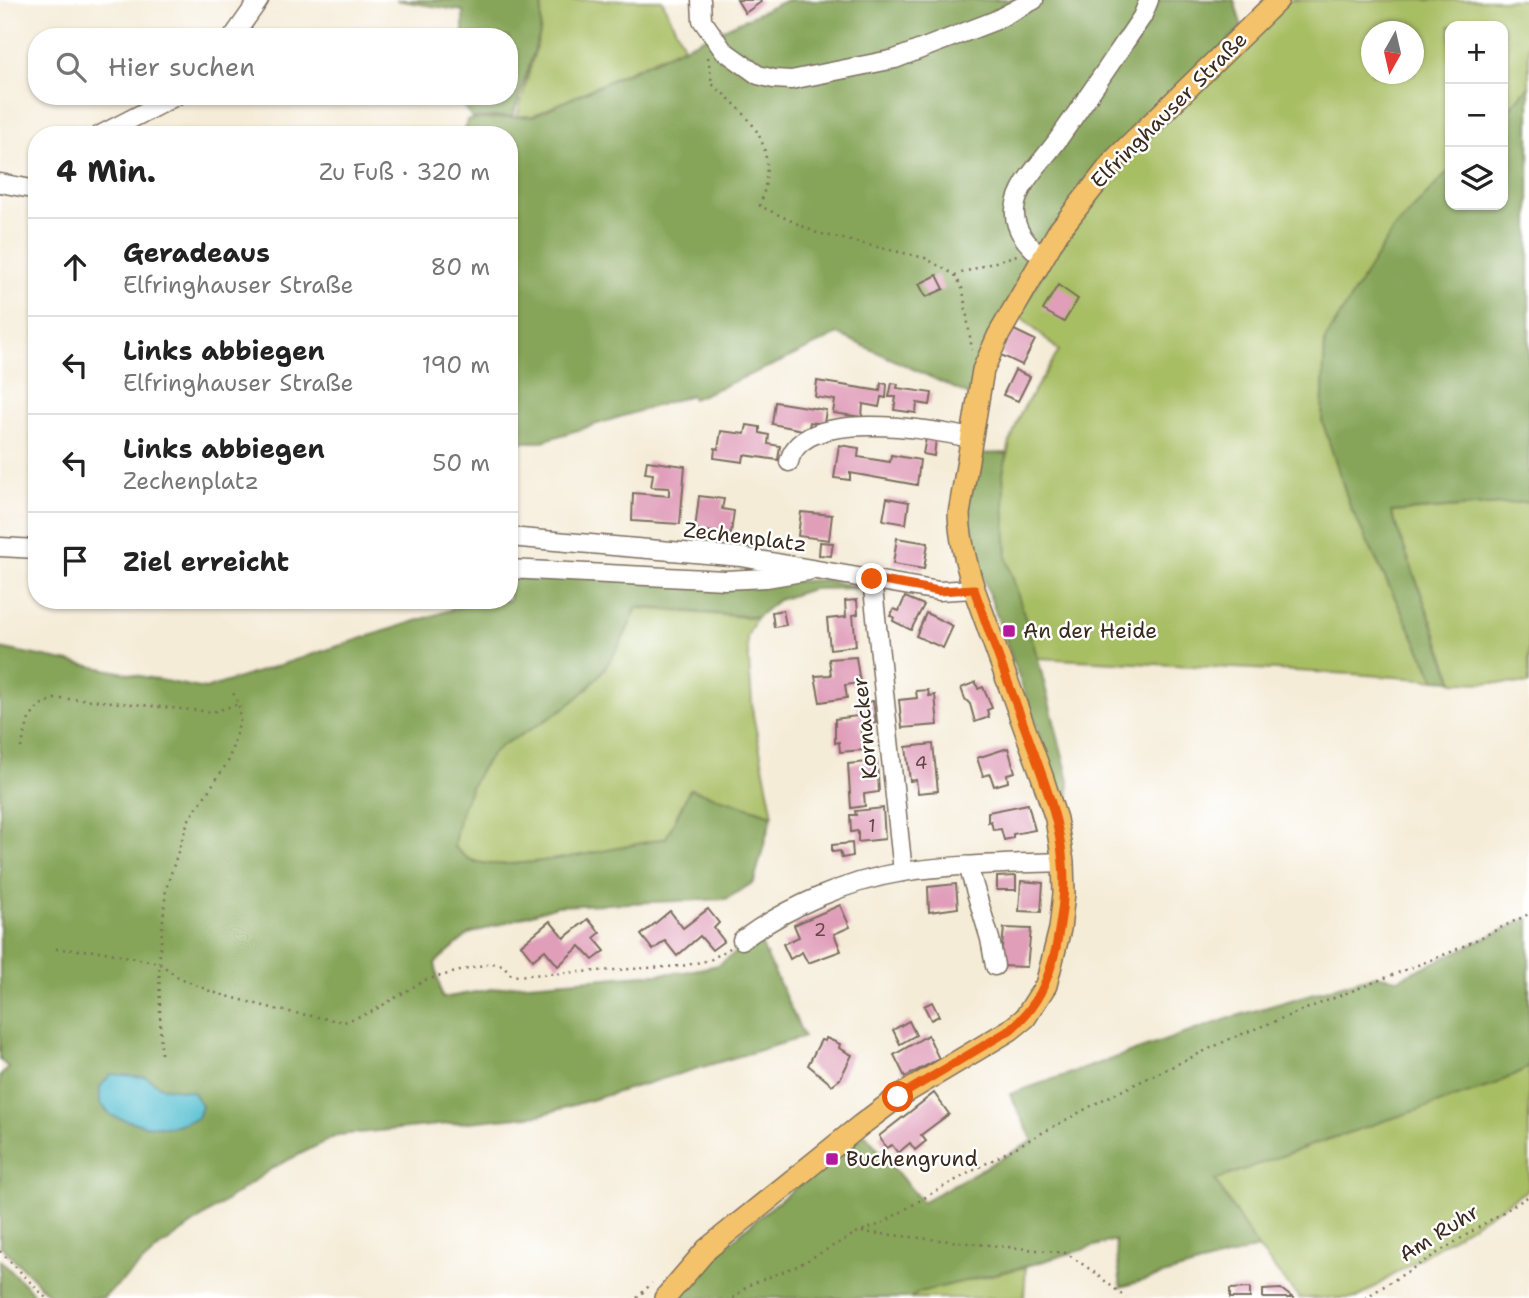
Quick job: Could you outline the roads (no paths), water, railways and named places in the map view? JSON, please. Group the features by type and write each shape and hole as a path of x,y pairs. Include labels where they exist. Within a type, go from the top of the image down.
{"main road":[{"name":"Elfringhauser Straße","path":"665,1298 678,1279 706,1249 861,1125 898,1097 1010,1030 1025,1018 1039,1000 1052,968 1064,893 1063,862 1056,819 974,589 962,551 958,514 983,370 1038,254 1116,159 1278,0"}],"street":[{"path":"239,28 259,0"},
{"path":"701,0 702,20 723,50 758,75 792,80 895,59 995,21 1034,0"},
{"path":"1038,254 1024,241 1016,216 1020,190 1057,142 1142,17 1149,0"},
{"path":"118,126 158,105"},
{"path":"0,183 28,188"},
{"path":"789,462 792,450 806,438 821,431 893,426 924,428 970,438"},
{"name":"Zechenplatz","path":"518,538 741,557 939,591 974,589"},
{"path":"0,547 28,549"},
{"path":"518,569 725,580 766,578 818,569"},
{"name":"Kornacker","path":"872,579 904,872"},
{"path":"741,940 765,924 848,886 904,872 1063,862"},
{"path":"968,866 990,939 995,967"}],"water":[{"path":"111,1074 146,1077 161,1087 192,1092 202,1106 198,1118 170,1127 143,1125 112,1116 100,1103 100,1087"}],"place":[{"name":"An der Heide","path":"1009,631"},
{"name":"Buchengrund","path":"832,1159"}]}
